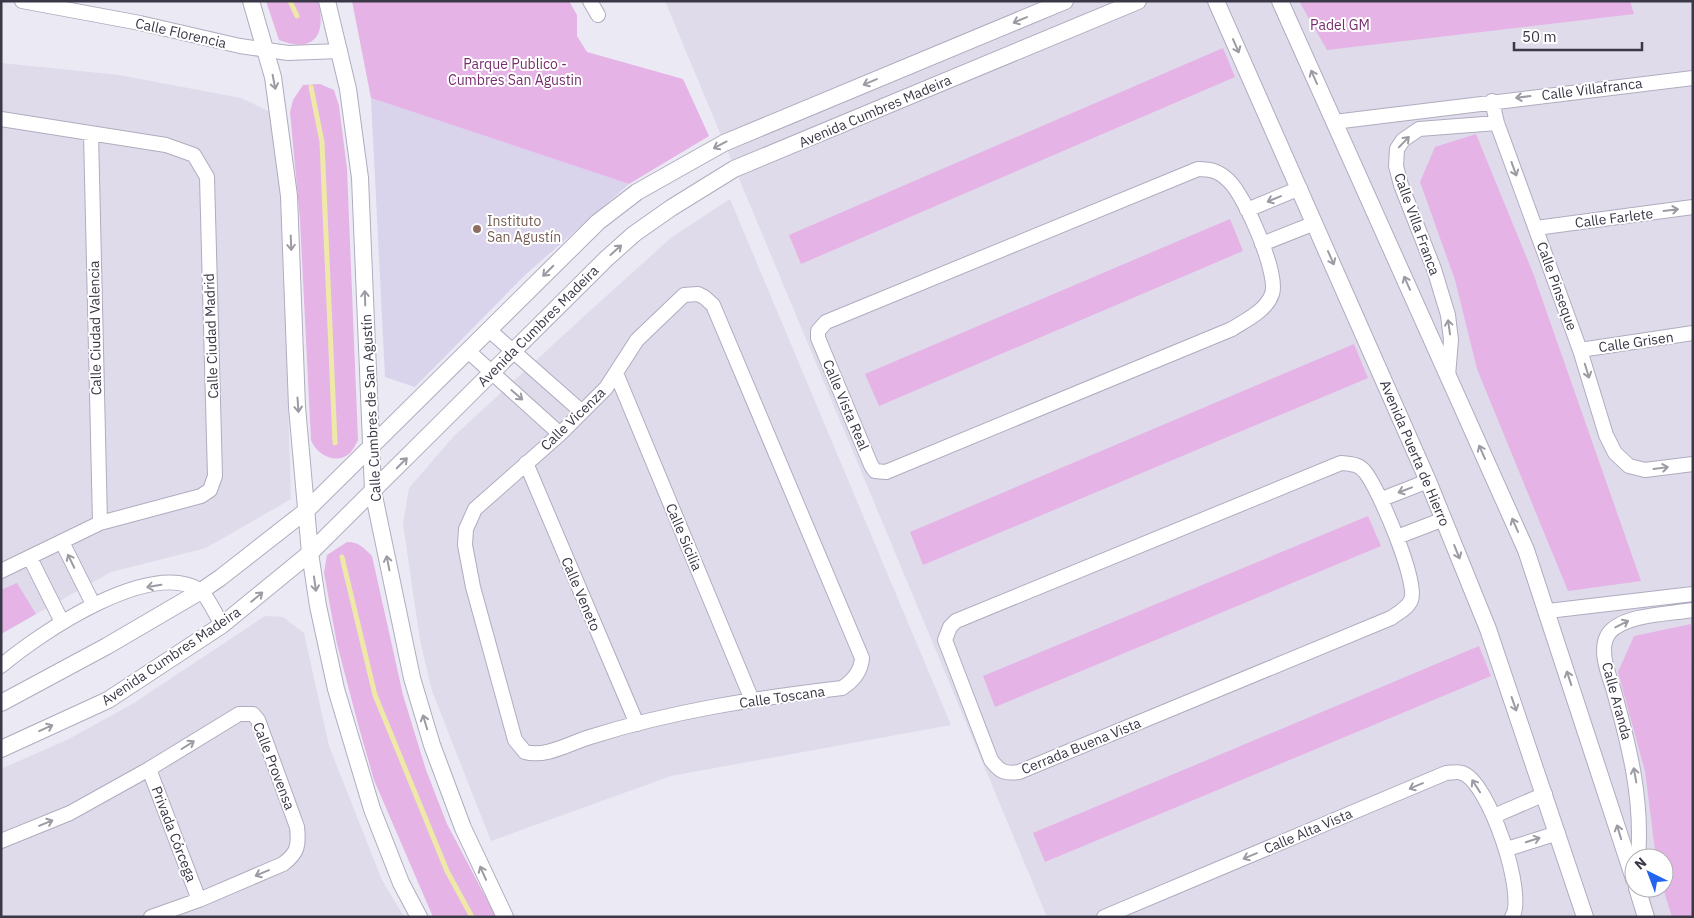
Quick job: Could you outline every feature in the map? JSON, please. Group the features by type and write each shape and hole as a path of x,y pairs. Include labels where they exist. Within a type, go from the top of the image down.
{"street":[{"name":"Calle Florencia","path":"22,1 140,23 240,46 288,53 340,51"},
{"path":"251,1 267,50 279,109 289,196 297,407 310,553 318,606 334,680 372,809 401,883 419,917"},
{"name":"Calle Cumbres de San Agustín","path":"327,1 340,51 360,178 373,492 412,678 429,735 464,828 505,917"},
{"path":"590,1 598,15"},
{"name":"Avenida Cumbres Madeira","path":"1,703 107,646 201,591 307,510 598,222 645,188 724,143 1065,1"},
{"name":"Avenida Cumbres Madeira","path":"1,748 108,700 222,626 310,553 512,351 634,234 671,208 734,169 1138,1"},
{"path":"1273,1 1290,23"},
{"path":"1280,1 1526,550 1548,611 1624,848"},
{"name":"Avenida Puerta de Hierro","path":"1218,3 1428,481 1488,628 1585,917"},
{"name":"Calle Villafranca","path":"1492,101 1693,78"},
{"path":"1334,122 1492,101"},
{"name":"Calle Pinseque","path":"1492,101 1497,123 1580,350 1606,435 1616,453 1629,466 1645,470 1693,464"},
{"name":"Calle Ciudad Madrid","path":"1,119 166,145 185,150 194,155 207,177 215,476 210,490 202,496 100,523 1,572"},
{"name":"Calle Villa Franca","path":"1448,376 1451,340 1448,315 1434,269 1401,185 1396,166 1397,150 1403,140 1419,129 1497,123"},
{"name":"Calle Ciudad Valencia","path":"91,133 100,523"},
{"name":"Calle Vista Real","path":"1198,168 1215,170 1230,182 1247,210 1262,244 1273,280 1272,294 1262,310 1232,329 886,472 880,473 871,465 818,338 818,331 826,322 1198,168"},
{"path":"1247,210 1300,188"},
{"name":"Calle Farlete","path":"1536,228 1693,207"},
{"path":"1262,244 1315,223"},
{"name":"Calle Vicenza","path":"465,545 466,529 475,509 560,434 606,388 637,340 684,295 698,294 704,296 713,306"},
{"name":"Calle Toscana","path":"465,545 473,587 518,746 525,752 540,754 668,716 752,700 842,688 856,676 862,658 713,306"},
{"path":"489,330 582,412"},
{"name":"Calle Grisen","path":"1580,350 1693,333"},
{"path":"468,351 560,434"},
{"name":"Calle Sicilia","path":"616,373 752,700"},
{"name":"Cerrada Buena Vista","path":"1341,463 1355,464 1365,471 1382,499 1397,537 1412,591 1411,600 1391,618 1019,772 1008,774 999,771 991,760 945,640 950,627 956,621 1341,463"},
{"name":"Calle Veneto","path":"526,464 637,724"},
{"path":"1382,499 1428,481"},
{"path":"1397,537 1444,520"},
{"path":"62,542 93,604"},
{"path":"30,558 62,622"},
{"path":"1,666 29,642 93,604 137,588 175,582 201,591 222,626"},
{"path":"1548,611 1693,594"},
{"name":"Calle Aranda","path":"1638,848 1638,789 1633,761 1605,661 1605,646 1608,634 1616,627 1630,620 1693,610"},
{"name":"Calle Provensa","path":"1,841 70,813 149,769 239,714 253,714 258,720 296,827 299,845 293,856 283,864 199,900 151,917"},
{"name":"Privada Córcega","path":"149,769 199,900"},
{"name":"Calle Alta Vista","path":"1104,917 1446,773 1462,772 1473,780 1494,816 1507,849 1516,906 1512,917"},
{"path":"1494,816 1544,794"},
{"path":"1507,849 1558,832"},
{"path":"1640,898 1646,917"}],"shaded area":[{"path":"665,1 1693,1 1693,917 1047,917"},
{"path":"1,63 119,75 241,98 279,116 291,499 206,548 111,572 1,634"},
{"name":"Instituto San Agustín","path":"371,98 629,184 525,275 415,387 385,377"},
{"path":"730,199 951,725 671,776 491,841 432,691 420,640 403,524 409,488 453,437 593,308 672,237"},
{"path":"265,616 283,617 304,633 329,746 382,880 404,917 1,917 1,769 69,739 134,703"}],"green space":[{"path":"266,1 318,1 321,23 315,39 301,45 279,40"},
{"name":"Parque Publico - Cumbres San Agustin","path":"352,1 569,1 577,15 577,36 587,52 683,79 709,136 629,184 371,98"},
{"name":"Padel GM","path":"1299,1 1630,1 1634,14 1327,50"},
{"path":"1223,48 1235,77 801,264 789,235"},
{"path":"320,84 334,90 339,106 347,169 358,440 350,453 345,457 339,458 327,457 322,454 311,440 300,220 290,112 293,100 303,85"},
{"path":"1476,134 1533,273 1641,581 1568,591 1477,369 1455,280 1420,182 1435,147"},
{"path":"1230,219 1243,251 879,406 865,374"},
{"path":"1354,344 1368,378 923,565 910,532"},
{"path":"1368,516 1381,546 995,707 983,676"},
{"path":"347,542 358,544 372,556 403,695 426,770 447,824 496,917 433,917 374,780 337,644 324,573 327,555"},
{"path":"17,583 36,614 1,634 1,590"},
{"path":"1691,624 1693,917 1672,917 1666,898 1674,898 1674,848 1655,848 1645,771 1618,672 1634,636"},
{"path":"1479,646 1491,676 1045,862 1033,833"}],"waterway":[{"path":"290,1 297,16"},
{"path":"311,87 322,142 335,443"},
{"path":"342,557 375,695 447,871 472,917"}],"place":[{"name":"Instituto San Agustín","path":"477,229"}]}
